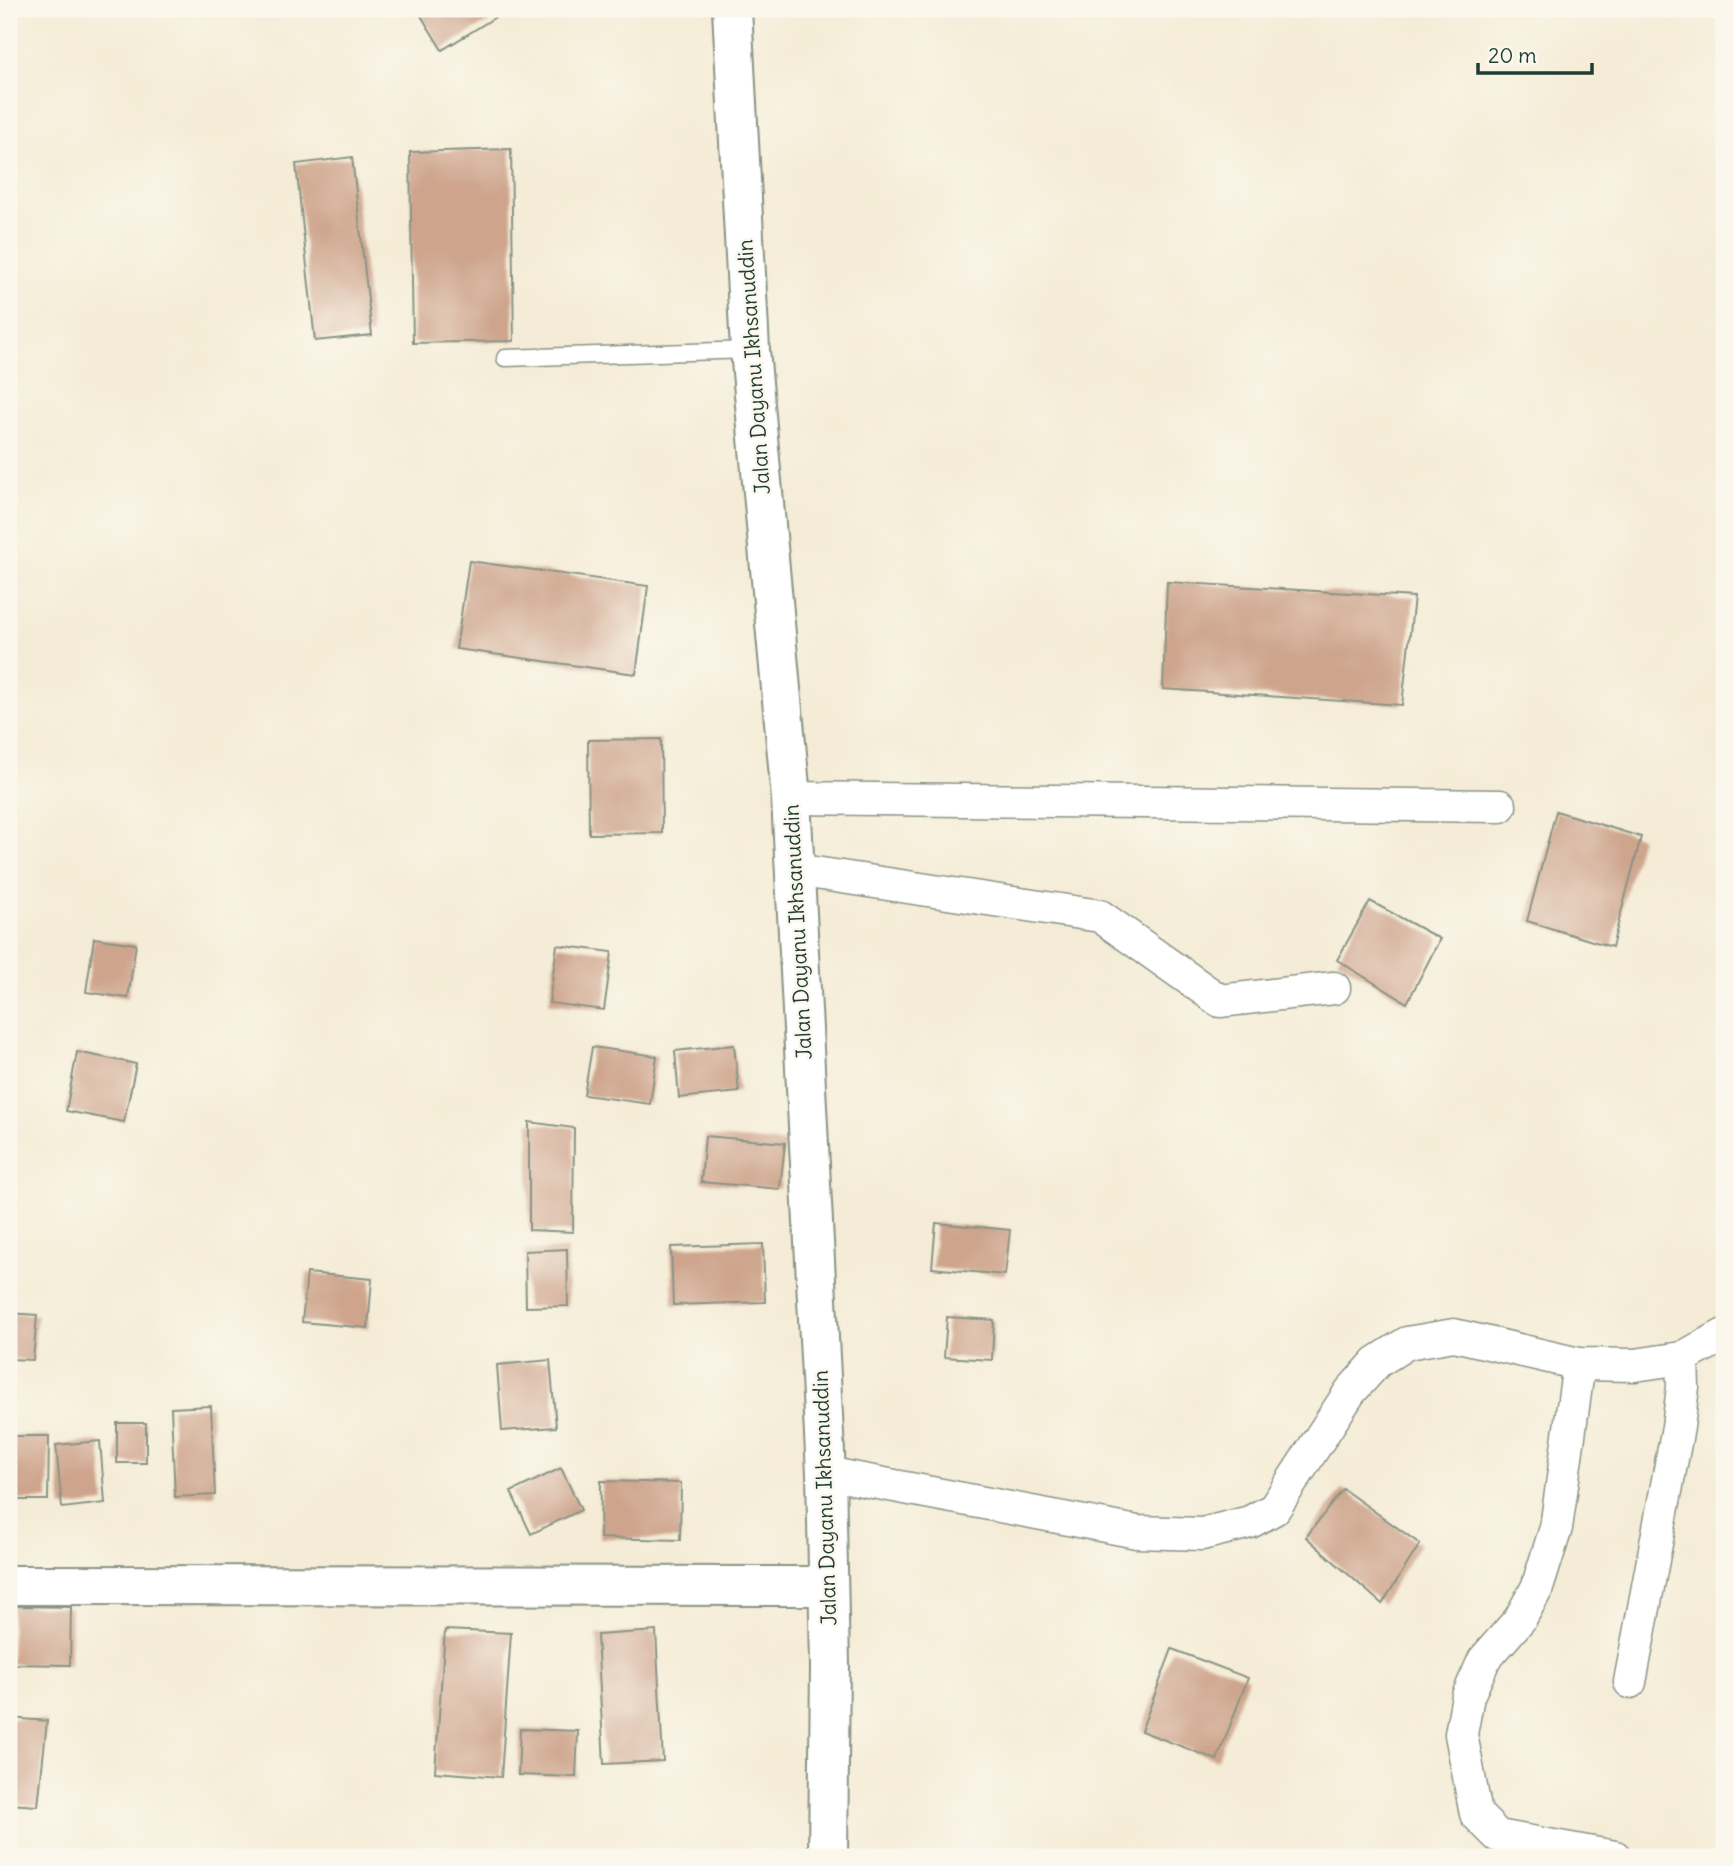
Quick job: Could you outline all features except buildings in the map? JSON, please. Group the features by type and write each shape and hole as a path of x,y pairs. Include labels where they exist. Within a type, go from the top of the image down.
{"main road":[{"name":"Jalan Dayanu Ikhsanuddin","path":"732,9 750,350 791,798 795,870 826,1473 828,1857"},
{"path":"9,1585 828,1586"}],"street":[{"path":"791,798 1500,806"},
{"path":"795,870 1100,916 1220,1001 1334,988"},
{"path":"826,1473 1137,1532 1202,1534 1250,1522 1274,1509 1350,1392 1377,1362 1407,1343 1454,1335 1579,1364 1635,1366 1682,1358 1724,1335"},
{"path":"1630,1682 1678,1427 1683,1387 1682,1358"},
{"path":"1579,1364 1556,1528 1536,1588 1520,1619 1485,1660 1468,1696 1461,1734 1476,1814 1498,1836 1615,1857"}],"lane":[{"path":"505,358 750,350"}]}
